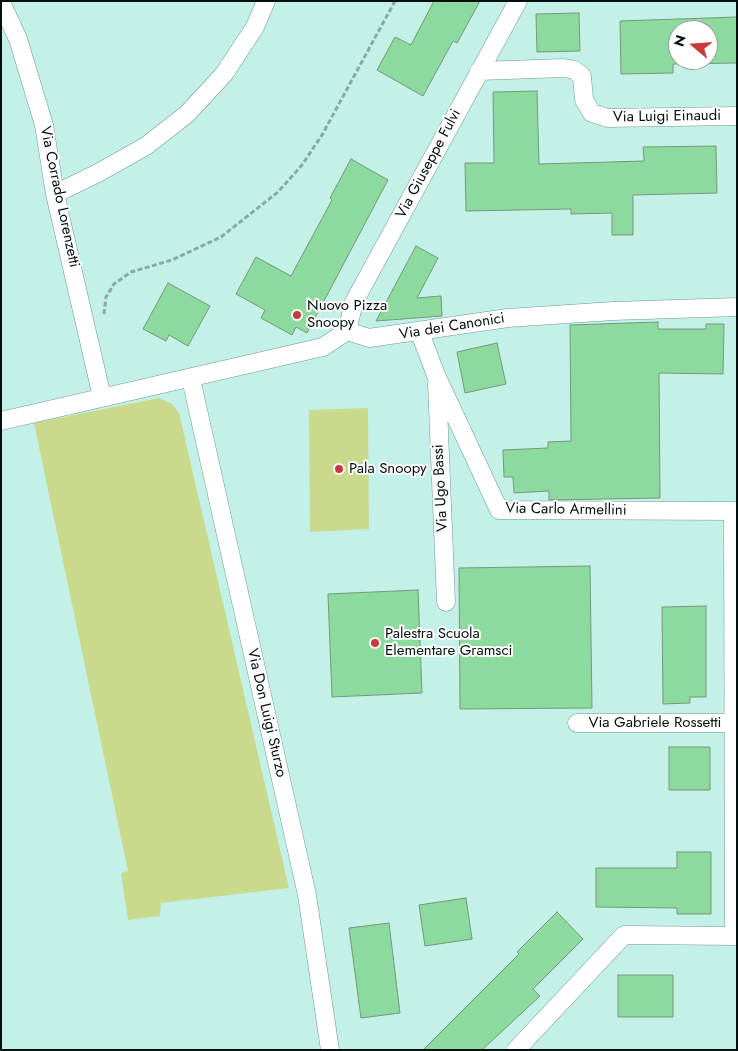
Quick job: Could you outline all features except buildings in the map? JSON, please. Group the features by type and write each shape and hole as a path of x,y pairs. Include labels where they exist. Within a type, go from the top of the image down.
{"street":[{"path":"55,194 146,146 187,114 224,74 255,27 266,1"},
{"name":"Via Giuseppe Fulvi","path":"347,330 354,302 518,1"},
{"name":"Via Corrado Lorenzetti","path":"1,2 18,39 44,126 55,194 102,396"},
{"name":"Via Luigi Einaudi","path":"480,71 564,68 574,70 582,76 584,100 592,113 608,118 737,116"},
{"name":"Via dei Canonici","path":"347,330 369,338 420,333 508,318 613,311 737,307"},
{"path":"1,420 102,396 191,379 323,347 347,330"},
{"name":"Via Carlo Armellini","path":"420,333 436,375 499,510 735,511"},
{"name":"Via Ugo Bassi","path":"436,375 446,602"},
{"name":"Via Don Luigi Sturzo","path":"191,379 307,895 330,1050"},
{"path":"516,1050 624,936 735,936 733,723 735,511"},
{"name":"Via Gabriele Rossetti","path":"577,722 733,723"}],"path":[{"path":"104,316 106,297 114,284 131,272 172,260 221,237 278,192 302,165 322,135 395,1"}],"green space":[{"path":"159,398 172,404 179,413 289,888 161,903 160,916 128,920 121,873 128,871 34,423"},
{"name":"Pala Snoopy","path":"368,408 369,529 310,532 309,410"}],"place":[{"name":"Nuovo Pizza Snoopy","path":"297,315"},
{"name":"Pala Snoopy","path":"339,469"},
{"name":"Palestra Scuola Elementare Gramsci","path":"375,643"}]}
